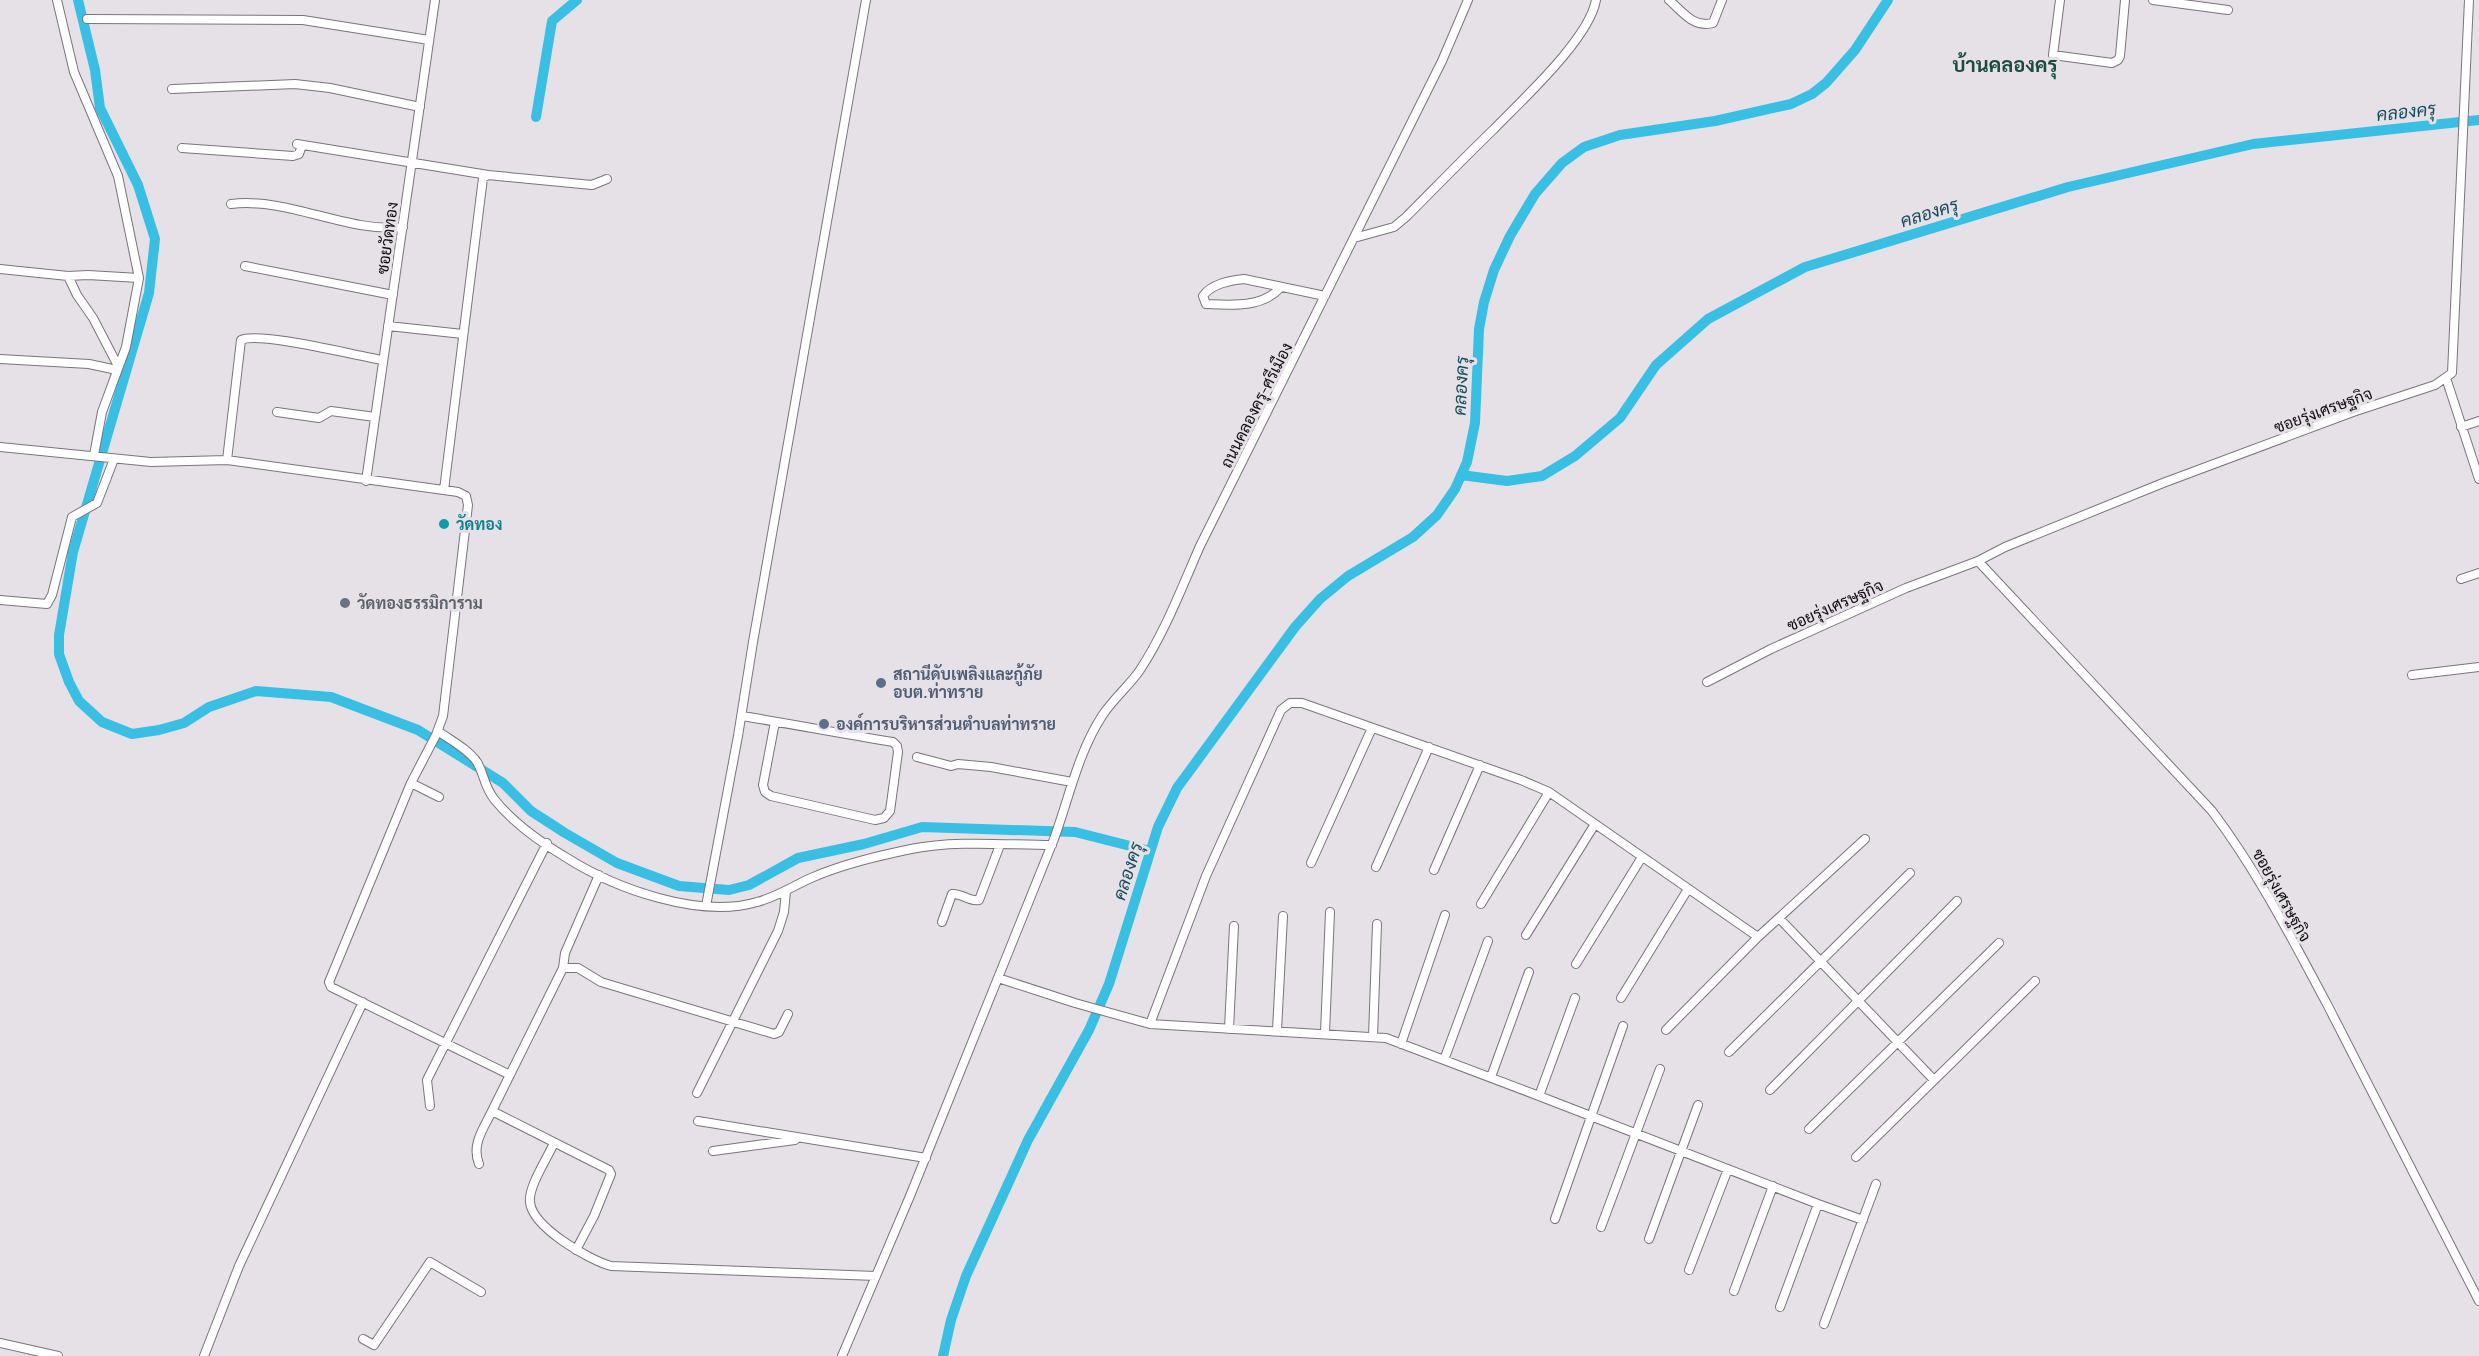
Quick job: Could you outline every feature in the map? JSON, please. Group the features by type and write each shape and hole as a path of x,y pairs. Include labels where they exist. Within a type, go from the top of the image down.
{"street":[{"path":"57,0 74,72 118,176 139,278 126,347 102,412 95,455"},
{"name":"ซอยวัดทอง","path":"366,481 435,0"},
{"path":"706,903 742,716 758,609 866,0"},
{"name":"ถนนคลองครุ-ศรีเมือง","path":"842,1356 926,1158 1053,842 1072,782 1102,715 1140,670 1159,633 1442,61 1468,0"},
{"path":"1354,237 1394,227 1406,217 1534,88 1573,44 1594,9 1596,0"},
{"path":"1669,0 1695,24 1705,25 1713,22 1722,0"},
{"path":"2060,0 2053,55 2112,63 2120,56 2125,0"},
{"path":"2153,0 2228,10"},
{"path":"2469,0 2461,132 2455,340 2452,373 2446,378 2461,427 2476,461 2479,479"},
{"path":"87,18 303,20 429,40"},
{"path":"172,89 295,84 330,88 420,107"},
{"path":"182,148 293,156 299,154 299,144 488,174 592,185 607,179"},
{"path":"444,490 483,178 488,174"},
{"path":"231,204 245,202 287,206 368,226 385,229 403,227"},
{"path":"244,266 393,295"},
{"path":"0,268 68,276 139,278"},
{"path":"68,276 77,295 93,318 117,368"},
{"path":"1280,288 1274,295 1255,303 1206,304 1203,296 1207,291 1238,279 1244,279 1325,296"},
{"path":"388,326 463,334"},
{"path":"227,460 241,340 246,337 273,340 383,360"},
{"path":"0,359 89,364 117,368"},
{"name":"ซอยรุ่งเศรษฐกิจ","path":"1707,682 1771,649 1906,588 1978,561 2163,483 2353,412 2435,385 2446,378"},
{"path":"277,412 319,418 331,411 375,417"},
{"path":"2461,427 2479,421"},
{"path":"0,447 151,462 227,460 458,492 465,496 468,505 443,716 431,746 411,783 329,982 331,987 510,1075"},
{"path":"0,600 48,604 72,517 97,503 111,459"},
{"name":"ซอยรุ่งเศรษฐกิจ","path":"1978,561 2212,811 2241,849 2266,890 2340,1029 2479,1301"},
{"path":"2461,579 2479,573"},
{"path":"2412,675 2479,667"},
{"path":"1150,1024 1206,876 1281,710 1290,703 1302,703 1550,792 1758,938"},
{"path":"742,716 893,742 898,752 890,811 884,818 875,820 771,796 765,792 763,785 775,722"},
{"path":"1311,864 1372,728"},
{"path":"437,733 458,744 477,762 485,787 508,816 525,831 599,875 674,902 738,906 757,902 850,864 913,849 962,844 999,845 1053,842"},
{"path":"1376,867 1429,747"},
{"path":"917,757 951,766 958,764 991,767 1072,782"},
{"path":"1434,870 1480,765"},
{"path":"411,783 440,797"},
{"path":"1481,904 1550,792"},
{"path":"1527,935 1595,824"},
{"path":"1666,1030 1758,938 1865,839"},
{"path":"430,1106 428,1080 443,1044 547,843"},
{"path":"942,922 952,894 957,893 973,901 979,900 999,845"},
{"path":"1576,964 1642,856"},
{"path":"1729,1052 1910,873"},
{"path":"479,1164 475,1150 477,1142 563,968 565,953 599,875"},
{"path":"1621,998 1688,889"},
{"path":"697,1093 778,931 784,912 786,891"},
{"path":"1770,1090 1957,901"},
{"path":"1325,1033 1330,912"},
{"path":"1401,1044 1445,915"},
{"path":"1277,1030 1283,916"},
{"path":"1779,918 1935,1080"},
{"path":"1373,1037 1377,924"},
{"path":"1229,1029 1234,926"},
{"path":"1444,1060 1488,941"},
{"path":"1809,1129 1999,943"},
{"path":"563,968 578,968 601,982 777,1034 788,1014"},
{"path":"1491,1077 1529,972"},
{"path":"998,978 1120,1017 1150,1024 1386,1038 1863,1220"},
{"path":"1856,1157 2035,981"},
{"path":"1539,1096 1575,998"},
{"path":"204,1356 239,1266 363,1002"},
{"path":"1555,1220 1623,1026"},
{"path":"1601,1227 1660,1070"},
{"path":"1649,1239 1698,1105"},
{"path":"492,1111 603,1166 611,1174 576,1250"},
{"path":"698,1121 926,1158"},
{"path":"713,1151 764,1146 801,1139"},
{"path":"554,1143 533,1188 530,1200 532,1210 539,1220 576,1250 601,1263 611,1266 876,1276"},
{"path":"1689,1270 1728,1169"},
{"path":"1824,1324 1876,1184"},
{"path":"1734,1291 1773,1186"},
{"path":"1780,1307 1818,1204"},
{"path":"363,1339 374,1346 430,1262 481,1292"},
{"path":"0,1343 58,1356"}],"waterway":[{"path":"78,0 95,70 100,108 138,185 155,239 149,293 73,552 59,635 59,654 69,682 79,701 102,722 132,734 184,723 209,707 256,691 331,697 418,730 503,783 531,811 565,833 617,863 679,886 729,890 749,885 798,858 864,844 922,827 1075,832 1150,851"},
{"path":"536,117 552,21 577,0"},
{"name":"คลองครุ","path":"943,1356 951,1320 966,1276 1028,1140 1089,1030 1109,984 1158,827 1177,788 1295,627 1320,599 1348,576 1413,537 1437,515 1455,489 1467,462 1475,423 1479,329 1484,302 1494,270 1510,236 1535,194 1562,163 1584,147 1620,135 1715,121 1791,104 1812,94 1826,83 1855,50 1888,0"},
{"name":"คลองครุ","path":"1461,475 1507,481 1542,476 1575,456 1620,418 1656,365 1708,319 1805,267 2068,187 2253,144 2479,120"}],"place":[{"name":"วัดทอง","path":"444,524"},
{"name":"วัดทองธรรมิการาม","path":"345,603"},
{"name":"สถานีดับเพลิงและกู้ภัย อบต.ท่าทราย","path":"881,683"},
{"name":"องค์การบริหารส่วนตำบลท่าทราย","path":"824,724"}],"district":[{"name":"บ้านคลองครุ","path":"2005,64"}]}
